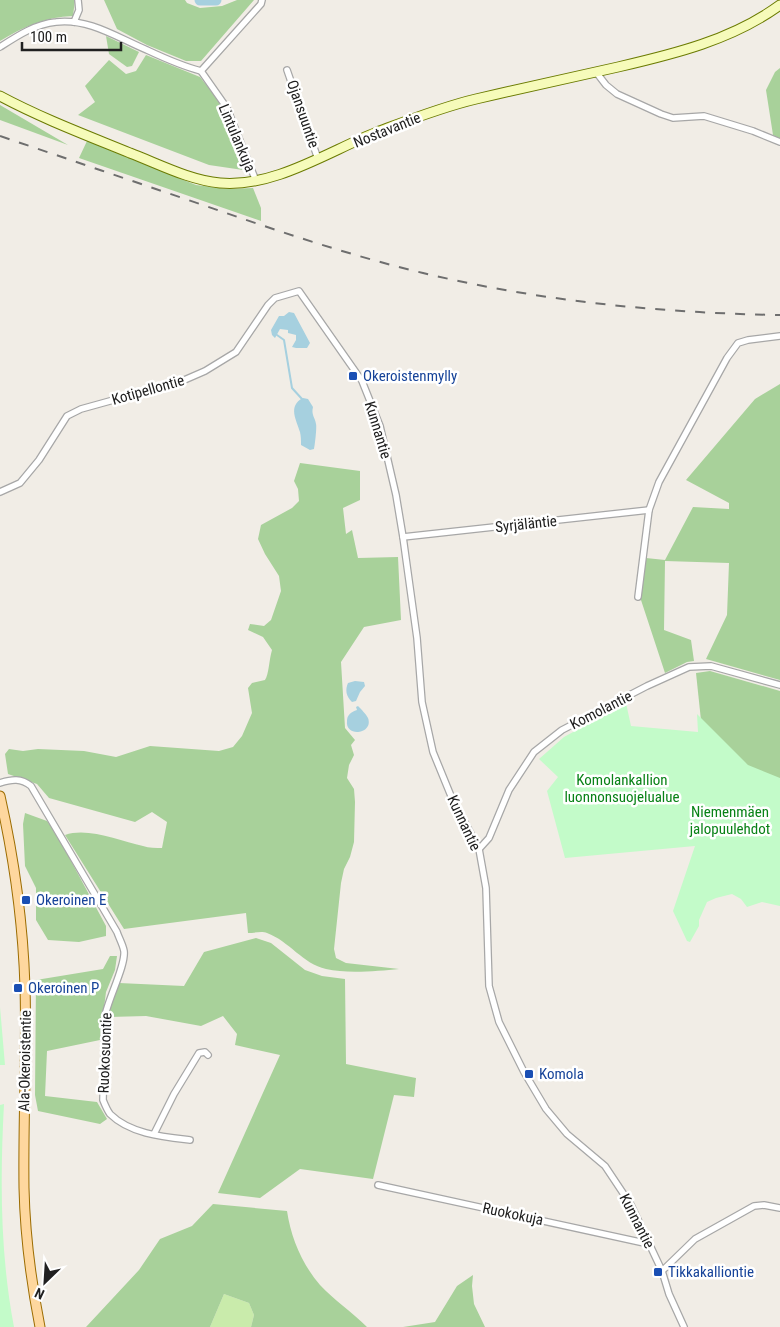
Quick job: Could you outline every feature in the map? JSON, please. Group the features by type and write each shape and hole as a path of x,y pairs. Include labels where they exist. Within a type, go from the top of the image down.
{"main road":[{"name":"Ala-Okeroistentie","path":"0,796 18,895 24,950 24,1190 27,1245 40,1327"}],"street":[{"path":"74,22 78,10 78,0"},
{"path":"0,47 21,33 36,27 56,22 74,22 110,32 146,50 201,71 261,4 262,0"},
{"name":"Nostavantie","path":"0,96 68,127 188,176 221,183 256,180 278,175 374,133 473,100 672,54 718,39 745,27 780,5"},
{"name":"Ojansuuntie","path":"287,70 318,159"},
{"name":"Lintulankuja","path":"201,71 227,108 256,180"},
{"path":"596,72 606,85 617,94 661,114 673,118 704,116 753,131 780,142"},
{"name":"Kotipellontie","path":"0,492 20,483 39,460 67,416 81,409 182,381 205,371 236,352 268,305 275,298 299,292"},
{"name":"Kunnantie","path":"299,292 362,381 380,426 396,495 403,537 417,638 422,702 433,752 451,796 478,849 486,888 489,986 499,1022 524,1072 546,1109 567,1134 605,1166 631,1204 662,1271 669,1294 684,1327"},
{"path":"638,598 649,510 659,482 727,358 738,343 780,336"},
{"name":"Syrjäläntie","path":"403,537 649,510"},
{"name":"Komolantie","path":"478,849 489,838 509,790 534,752 562,730 647,686 689,667 711,666 780,685"},
{"name":"Ruokosuontie","path":"0,783 18,780 26,781 31,786 117,932 124,951 123,961 107,1003 105,1016 103,1100 109,1112 127,1126 154,1134 190,1140"},
{"path":"154,1134 174,1094 199,1053 205,1052 208,1055"},
{"name":"Ruokokuja","path":"378,1185 648,1244"},
{"path":"662,1271 695,1239 754,1206 764,1205 780,1208"}],"green space":[{"path":"0,0 75,0 73,16 53,18 35,24 17,31 0,41"},
{"path":"104,0 185,0 187,3 200,8 222,6 237,0 254,0 201,61 186,61 147,45 117,29"},
{"path":"106,36 139,52 132,66 127,67 109,54"},
{"path":"146,55 200,77 219,101 243,170 209,165 78,115 95,102 85,86 109,60 126,74 136,71"},
{"path":"780,68 780,139 773,135 766,90 775,72"},
{"path":"0,105 68,145 0,120"},
{"path":"87,141 196,185 227,189 253,188 261,208 261,221 79,158"},
{"path":"780,384 780,680 706,659 727,615 729,563 665,561 664,630 691,640 694,661 687,662 665,673 640,597 646,558 665,560 693,507 729,509 729,503 686,480 755,399"},
{"path":"300,463 360,471 360,500 343,508 346,534 352,530 358,558 398,557 401,620 364,627 341,662 345,728 355,740 351,745 354,755 349,765 347,778 354,789 355,802 354,842 341,883 334,949 336,958 346,963 399,969 353,972 326,969 303,958 282,941 265,932 248,933 246,913 124,929 65,835 74,833 94,834 145,847 162,848 167,822 152,812 135,822 49,798 37,784 8,774 5,754 9,749 23,751 38,749 84,751 116,757 150,746 219,751 233,747 242,736 252,713 248,688 252,683 265,680 272,650 263,637 248,630 250,624 264,626 271,620 281,591 279,576 258,539 261,525 292,508 299,501 298,489 294,481"},
{"path":"710,671 780,691 780,808 709,796 696,673"},
{"path":"626,703 631,726 698,732 697,714 748,765 780,778 780,906 762,902 747,907 741,899 732,894 716,898 707,902 699,920 699,926 690,942 687,941 673,911 695,846 565,858 547,791 558,777 539,759 564,737"},
{"path":"25,813 47,821 56,833 106,926 106,936 79,942 48,940 36,920 36,888 25,866 23,824"},
{"path":"256,938 271,943 305,970 322,976 345,979 346,1064 416,1078 414,1097 394,1095 373,1179 300,1169 260,1198 218,1193 280,1055 235,1045 237,1034 223,1016 201,1026 146,1016 109,1017 119,983 184,986 204,952"},
{"path":"110,956 117,956 115,970 106,992 100,1040 47,1051 45,1096 97,1102 107,1119 100,1124 38,1111 35,1095 36,980 103,969"},
{"path":"0,1007 5,1065 0,1065"},
{"path":"4,1104 2,1216 9,1300 14,1327 0,1327 0,1105"},
{"path":"213,1204 287,1211 291,1231 298,1250 314,1277 325,1290 367,1327 251,1327 254,1315 249,1303 224,1294 210,1327 86,1327 139,1270 160,1239 192,1226"},
{"path":"473,1275 474,1304 485,1327 403,1327 435,1322 457,1286"},
{"path":"224,1294 249,1303 254,1315 251,1327 210,1327"}],"water":[{"path":"289,312 294,313 310,343 307,348 292,347 296,340 296,335 288,333 288,330 280,329 275,338 272,335 271,330 279,316 284,316"},
{"path":"303,398 308,399 313,407 316,422 314,449 310,450 301,445 294,414 295,405"},
{"path":"355,681 364,682 365,686 356,701 352,702 347,695 347,688 348,683"},
{"path":"358,706 367,716 369,723 367,728 354,732 350,730 347,719 350,714 357,710 356,707"}],"waterway":[{"path":"200,0 216,0"},
{"path":"277,335 284,340 292,388 302,399"}],"railway":[{"path":"0,136 284,233 423,273 511,291 600,304 690,312 780,315"}],"place":[{"name":"Okeroistenmylly","path":"353,376"},
{"name":"Okeroinen E","path":"26,900"},
{"name":"Okeroinen P","path":"18,988"},
{"name":"Komola","path":"529,1074"},
{"name":"Tikkakalliontie","path":"658,1272"}],"park label":[{"name":"Komolankallion luonnonsuojelualue","path":"622,788"},
{"name":"Niemenmäen jalopuulehdot","path":"730,820"}]}
